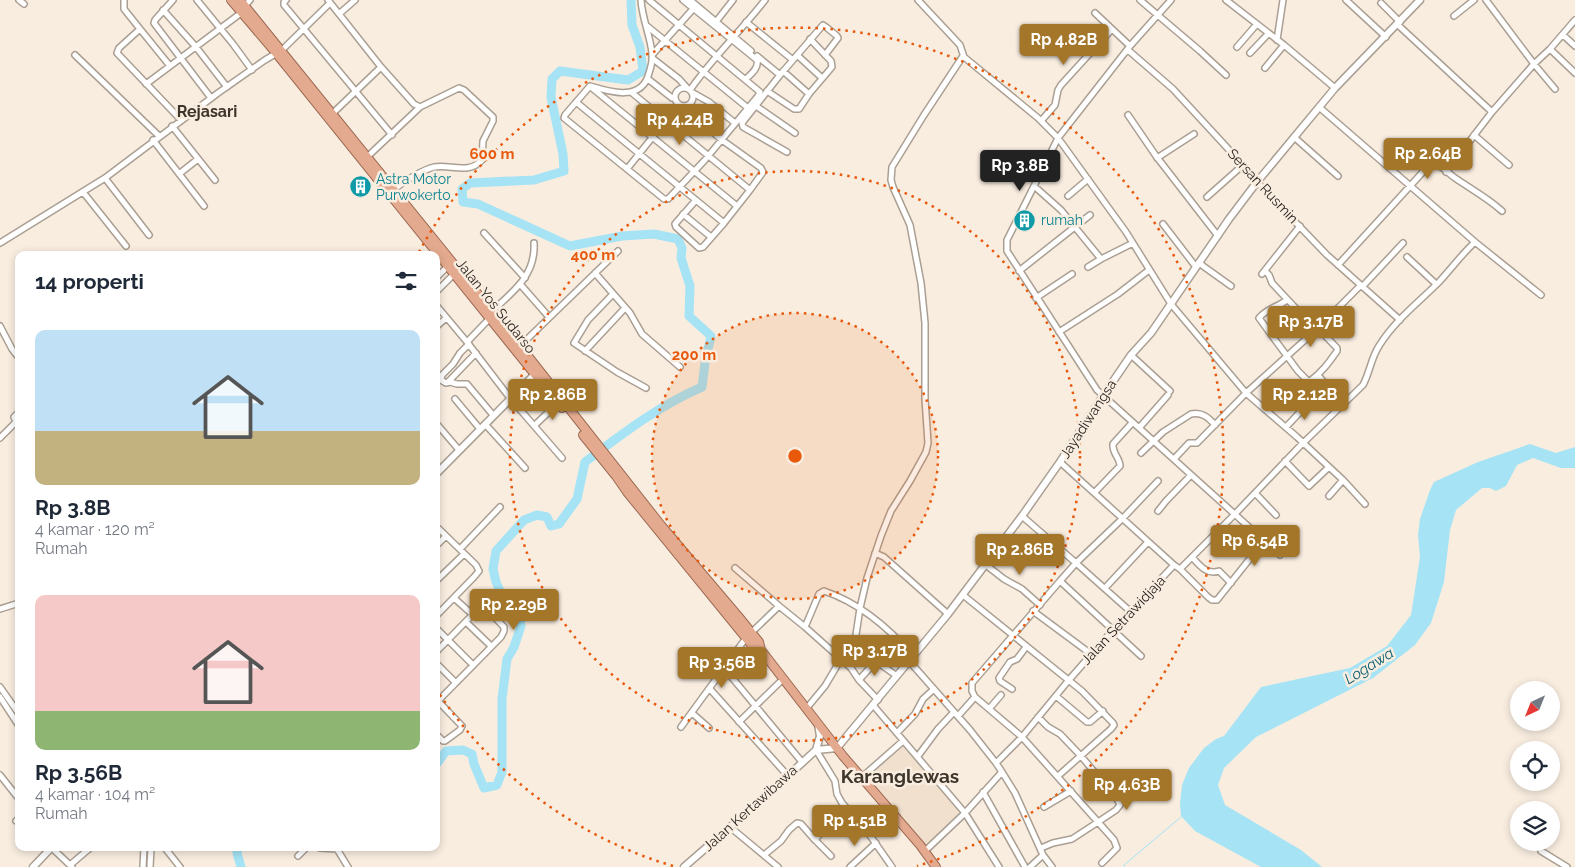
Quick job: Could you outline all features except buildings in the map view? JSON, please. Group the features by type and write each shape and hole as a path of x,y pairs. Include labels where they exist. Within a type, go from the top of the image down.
{"highway":[{"name":"Jalan Yos Sudarso","path":"231,0 244,5 436,251"},
{"name":"Jalan Yos Sudarso","path":"279,52 332,114 748,636 759,642 761,650 806,709 843,756 925,851 934,866"},
{"name":"Jalan Yos Sudarso","path":"440,256 454,274 520,346 558,403 584,432"}],"street":[{"path":"19,0 24,4"},
{"path":"124,0 124,9 170,66"},
{"path":"173,0 154,23 211,98"},
{"path":"197,0 252,70"},
{"path":"286,0 284,5 392,135"},
{"path":"339,14 355,0"},
{"path":"590,86 617,93 631,92 643,85 648,79 652,56 641,0"},
{"path":"590,86 565,115 565,120 666,200 695,172 760,92 649,0"},
{"path":"683,0 715,24"},
{"path":"690,0 758,62 757,67 746,79"},
{"path":"918,0 960,45 965,58 1058,138 1133,242 1171,304 1246,392 1303,442 1365,504"},
{"path":"1140,0 1226,75"},
{"path":"1171,0 1159,16 1129,48 1058,138 1006,246 1010,257 1036,298 1091,382 1103,396 1280,556"},
{"path":"1226,0 1335,88"},
{"path":"1277,40 1283,0"},
{"path":"1346,0 1386,37"},
{"name":"Jayadiwangsa","path":"837,748 912,659 986,565 1060,462 1131,355 1151,333 1257,182 1335,88 1399,24 1420,0"},
{"path":"1454,16 1474,0"},
{"path":"1486,0 1555,90"},
{"path":"715,24 730,1"},
{"path":"627,169 666,121 682,105 689,105 692,101 690,90 762,1"},
{"path":"0,243 105,178 152,140 279,52 304,30 329,2 381,67 410,100 420,107"},
{"path":"1380,3 1399,24 1492,112"},
{"path":"146,84 220,29 244,5"},
{"path":"652,56 693,9"},
{"path":"163,10 196,47 227,87"},
{"name":"Sersan Rusmin","path":"1095,13 1173,89 1257,182 1338,265 1400,320"},
{"path":"1446,172 1492,112 1575,20"},
{"path":"746,22 822,78"},
{"path":"1237,47 1257,24"},
{"path":"647,25 748,108"},
{"path":"787,152 743,127 742,124 781,73 822,25 838,36 825,55"},
{"path":"140,29 119,48 117,53 181,120"},
{"path":"1041,122 1055,105 1061,84 1112,29"},
{"path":"1250,53 1268,34"},
{"path":"1563,35 1575,46"},
{"path":"732,38 809,94"},
{"path":"752,81 794,110 799,108 832,67 830,60 810,39"},
{"path":"1265,68 1284,45"},
{"path":"1550,49 1575,73"},
{"path":"75,55 158,136"},
{"path":"652,56 690,90 709,102 735,123"},
{"path":"851,668 875,553 891,511 926,452 928,443 925,399 925,323 921,283 910,225 891,180 892,167 924,115 965,58"},
{"path":"332,114 381,67"},
{"path":"648,79 672,98 675,98 722,140 762,170 763,174 724,222 703,247 698,248 676,227 676,222 696,200"},
{"path":"590,86 737,206"},
{"path":"366,158 420,107 456,88 464,90 494,117 483,141 482,160 473,167 462,169 447,166 432,168 393,190"},
{"path":"675,98 677,91 682,88 690,90"},
{"path":"631,92 750,190"},
{"path":"576,102 724,222"},
{"path":"756,106 796,133"},
{"path":"1319,107 1475,242 1541,295"},
{"path":"1128,114 1157,158 1218,236"},
{"path":"172,126 215,180"},
{"path":"1157,158 1194,134"},
{"path":"1474,135 1509,165"},
{"path":"1294,137 1338,176"},
{"path":"152,140 204,206"},
{"path":"179,174 198,159"},
{"path":"1338,265 1431,163 1437,164 1502,211"},
{"path":"1207,197 1243,165"},
{"path":"105,178 149,235"},
{"path":"1068,196 1088,179"},
{"path":"1034,186 1075,226 1101,259"},
{"path":"83,192 126,246"},
{"path":"683,214 711,237"},
{"path":"1019,270 1090,215"},
{"path":"1163,224 1198,264 1232,286"},
{"path":"1300,226 1263,272 1269,275 1272,283 1287,300 1338,350 1329,364 1309,382"},
{"path":"484,233 525,278"},
{"path":"1088,267 1133,242"},
{"name":"Jalan Setrawidjaja","path":"996,763 1022,737 1091,654 1174,565 1180,569 1303,442 1363,385 1380,345 1400,320 1475,242"},
{"path":"493,416 467,384 446,383 442,381 441,377 491,315 525,278 534,256 534,243"},
{"path":"1174,459 1190,443 1197,444 1246,392 1317,329 1403,243"},
{"path":"520,346 618,251"},
{"path":"1407,257 1436,284"},
{"path":"440,274 448,266"},
{"path":"1059,332 1118,294 1149,270"},
{"path":"440,288 454,274"},
{"path":"595,274 625,308 642,334 680,367"},
{"path":"1036,298 1072,274"},
{"path":"520,284 549,317"},
{"path":"613,294 588,320 574,340 576,345 617,372 646,388"},
{"path":"1286,427 1303,409 1303,403 1315,391 1315,388 1287,356 1259,318 1276,305 1280,305 1287,300"},
{"path":"585,351 625,308"},
{"path":"440,311 468,343 510,398 562,458"},
{"path":"440,323 446,318"},
{"path":"0,326 15,353"},
{"path":"448,382 476,353"},
{"path":"1131,355 1169,393 1139,428"},
{"path":"440,469 537,372"},
{"path":"1318,375 1342,404"},
{"path":"455,399 525,468"},
{"path":"535,425 558,403"},
{"path":"1140,454 1166,429 1191,414 1204,415 1215,425"},
{"path":"0,438 15,423"},
{"path":"1095,492 1120,466 1120,462 1112,448 1113,444 1132,423"},
{"path":"440,428 459,450"},
{"path":"1285,461 1309,486 1329,467"},
{"path":"1060,462 1174,565"},
{"path":"1158,511 1191,476"},
{"path":"1329,496 1343,480"},
{"path":"1102,863 1117,848 1114,840 1022,737 975,697 972,691 972,683 1076,563 1158,481"},
{"path":"1254,493 1276,515"},
{"path":"460,549 500,507"},
{"path":"1022,516 1131,612"},
{"path":"440,530 479,570 440,612"},
{"path":"440,542 446,536"},
{"path":"1180,569 1212,600 1217,600 1264,541"},
{"path":"1105,588 1148,542"},
{"path":"875,553 884,557 948,614"},
{"path":"440,577 464,554"},
{"path":"1192,557 1205,570 1213,573 1219,571 1232,582"},
{"path":"986,565 1004,579 1022,589 1040,605"},
{"path":"735,568 806,627 851,668 903,741 918,756 965,813 999,867"},
{"path":"1060,581 1141,656"},
{"path":"806,627 819,594 822,591 826,591 862,610 899,640 934,689 996,763 1015,793 1043,855 1052,867"},
{"path":"963,595 1082,691 1112,720 1113,727 1058,776"},
{"path":"454,598 472,615"},
{"path":"0,609 15,603"},
{"path":"440,648 481,606 484,606 504,627 501,636 440,698"},
{"path":"682,727 748,636 779,606"},
{"path":"1034,611 1091,654"},
{"path":"466,622 491,646"},
{"path":"440,632 473,665"},
{"path":"1012,690 1000,681 999,678 1010,662 1017,659 1026,647"},
{"path":"854,650 862,651 897,676"},
{"path":"806,709 825,686 841,658"},
{"path":"859,680 876,661"},
{"path":"440,667 455,682"},
{"path":"724,668 802,762"},
{"path":"739,722 783,679"},
{"path":"0,687 5,702 15,719"},
{"path":"710,689 788,776"},
{"path":"897,733 915,714 923,699 934,689"},
{"path":"989,710 1001,695"},
{"path":"1056,696 1087,722 1090,722 1103,711"},
{"path":"918,756 938,729 975,697"},
{"path":"0,698 15,711"},
{"path":"440,704 462,726 446,742 440,738"},
{"path":"692,712 709,728"},
{"path":"1038,717 1048,727 1060,734 1081,756 1120,805 1116,810 1072,840 1053,842 1041,848"},
{"path":"818,724 820,736 816,750 835,781 837,794 876,843 892,867"},
{"path":"862,777 903,741"},
{"path":"816,750 837,748"},
{"name":"Jalan Kertawibawa","path":"684,867 816,750"},
{"path":"925,851 965,813 1002,772"},
{"path":"0,775 15,794"},
{"path":"1117,799 1146,784"},
{"path":"1044,807 1070,791"},
{"path":"983,792 1025,867"},
{"path":"815,840 844,805"},
{"path":"861,824 886,805"},
{"path":"764,855 781,841 797,823 801,824 831,856"},
{"path":"730,826 778,867"},
{"path":"850,867 876,843"},
{"path":"33,867 48,851"},
{"path":"54,851 71,866 87,851"},
{"path":"143,867 144,851"},
{"path":"150,851 150,867"},
{"path":"167,851 180,867"},
{"path":"298,856 303,851"},
{"path":"338,851 348,867"},
{"path":"1540,851 1567,867"},
{"path":"1030,867 1043,855"}],"shaded area":[{"path":"903,741 962,810 940,838 925,851 864,777"}],"water":[{"name":"Logawa","path":"1530,444 1556,453 1575,447 1575,468 1561,468 1533,458 1517,465 1506,486 1496,491 1490,488 1482,488 1456,510 1450,530 1444,582 1431,623 1415,645 1373,678 1256,737 1224,768 1218,785 1225,805 1301,850 1322,867 1261,867 1195,831 1181,816 1182,785 1189,768 1204,748 1216,739 1224,736 1261,687 1350,668 1387,646 1411,615 1420,557 1418,535 1420,519 1434,482 1478,462"}],"waterway":[{"path":"440,759 446,751 463,750 472,754 484,788 497,785 502,772 502,699 507,659 514,647 521,626 517,607 501,593 496,582 493,569 496,551 524,520 537,515 547,517 551,526 559,524 577,499 585,462 656,411 702,387 711,336 689,316 690,286 681,258 682,248 678,239 654,234 622,236 570,246 478,204 463,202 462,189 470,183 534,180 564,171 563,154 551,97 552,79 560,71 628,80 643,71 640,47 632,25 631,0"},
{"path":"0,691 15,713"},
{"path":"1124,867 1124,865 1181,817"},
{"path":"145,867 147,851"},
{"path":"237,851 241,867"}],"place":[{"name":"Astra Motor Purwokerto","path":"360,187"},
{"name":"rumah","path":"1025,220"}],"district":[{"name":"Rejasari","path":"207,111"},
{"name":"Karanglewas","path":"900,776"}]}
